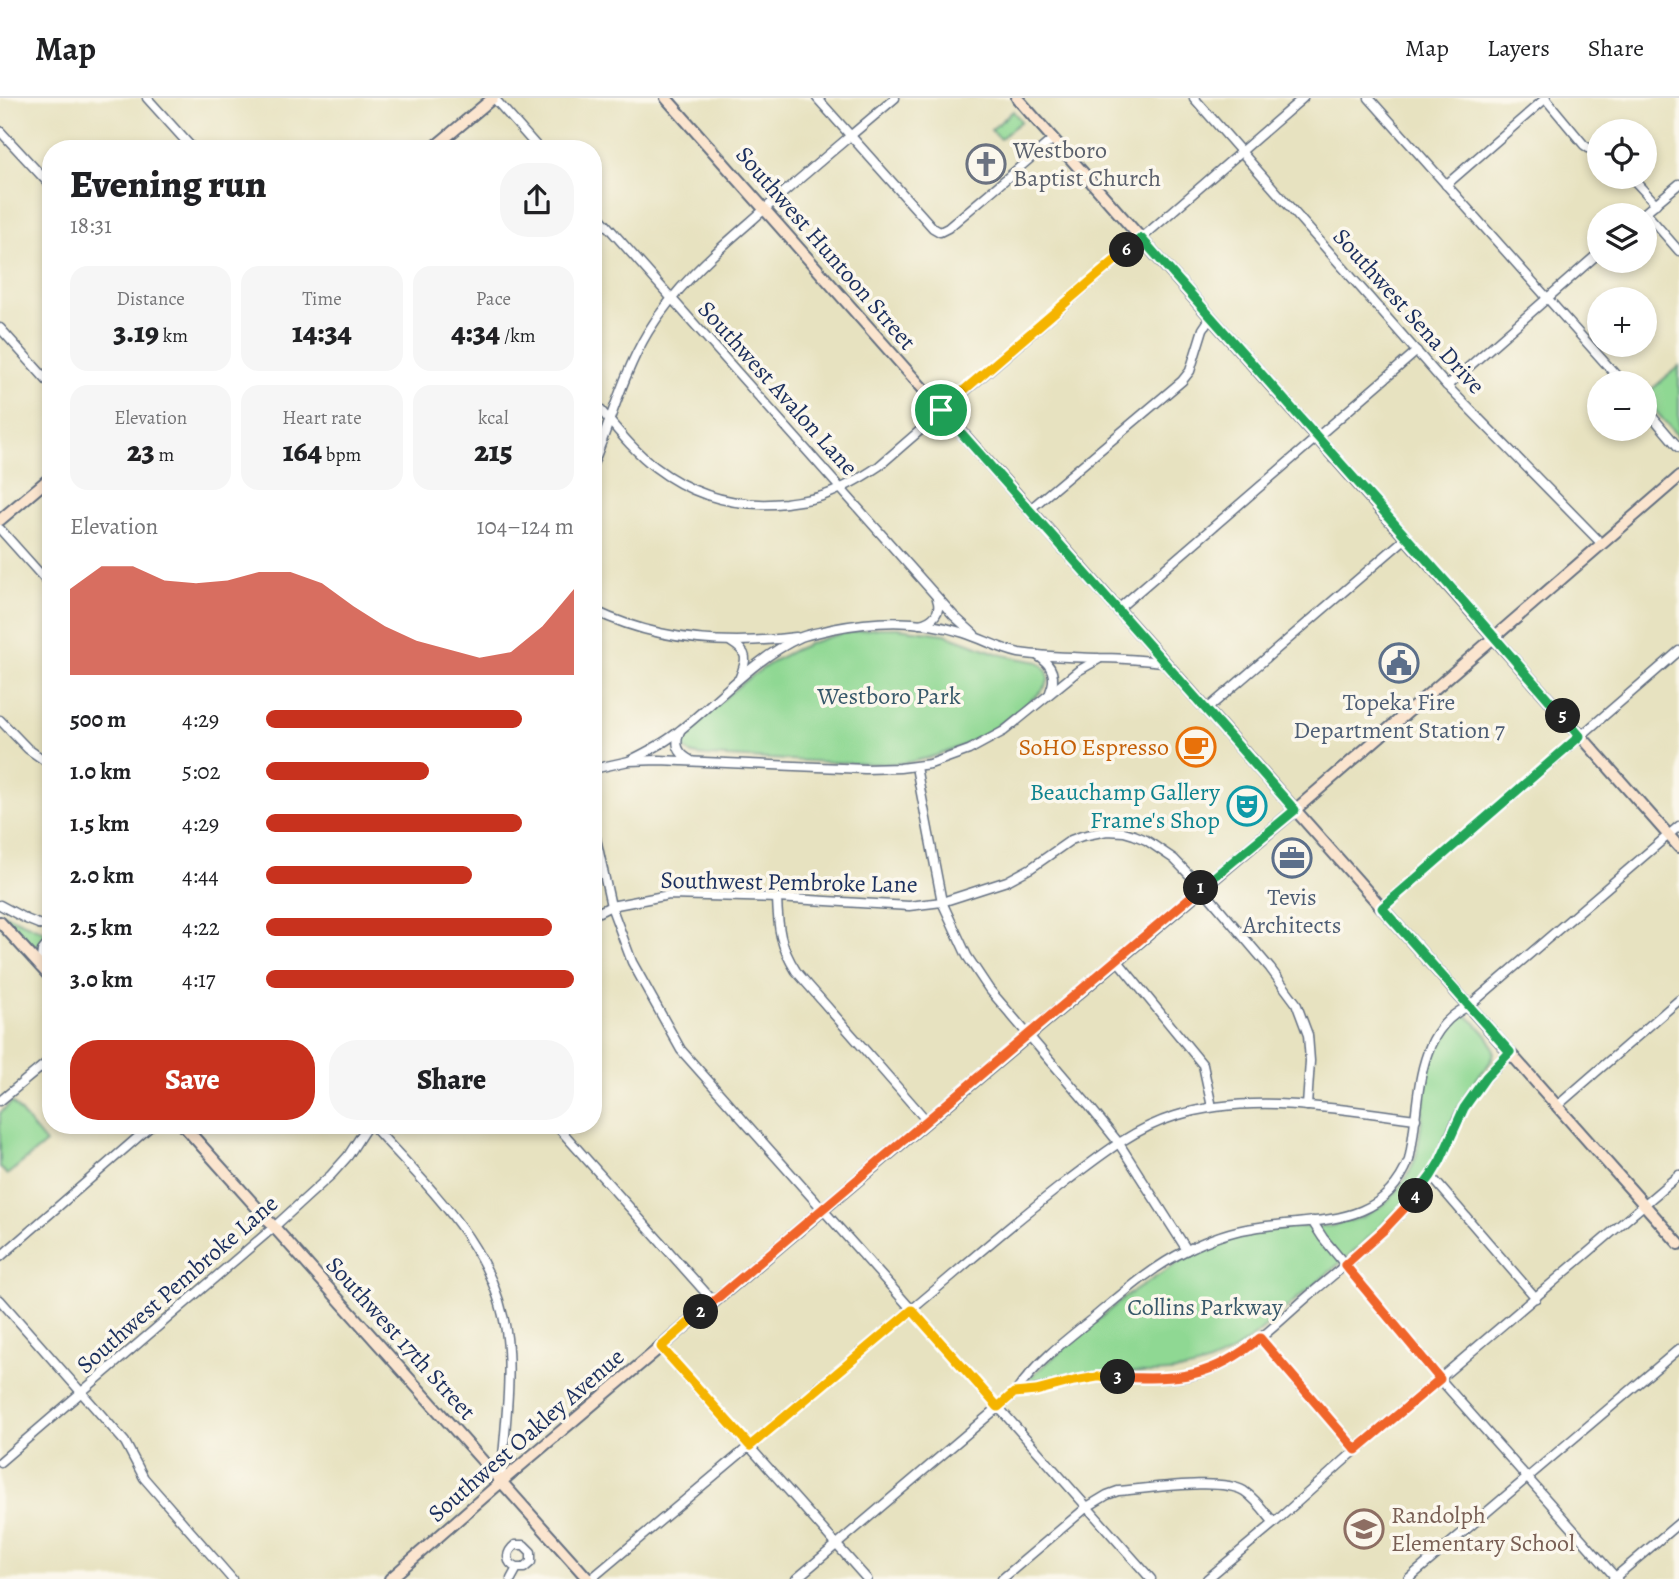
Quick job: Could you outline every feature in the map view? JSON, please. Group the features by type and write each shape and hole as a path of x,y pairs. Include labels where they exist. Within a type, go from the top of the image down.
{"main road":[{"path":"443,140 493,98"},
{"name":"Southwest Huntoon Street","path":"666,98 1679,1244"},
{"path":"1017,98 1679,847"},
{"name":"Southwest Oakley Avenue","path":"398,1578 501,1482 1295,810 1679,477"},
{"path":"0,520 42,485"},
{"path":"0,922 40,967"},
{"name":"Southwest 17th Street","path":"191,1134 590,1579"}],"street":[{"path":"147,98 185,140"},
{"path":"493,98 531,140"},
{"path":"817,98 933,228 940,232 1053,139"},
{"path":"602,442 628,373 648,333 685,282 764,209 895,98"},
{"name":"Southwest Sena Drive","path":"1194,98 1447,386 1602,544"},
{"path":"602,411 629,443 656,468 674,480 708,495 753,505 768,505 821,497 842,488 879,466 1303,98"},
{"path":"1369,98 1612,371"},
{"path":"1447,185 1546,98 1587,147"},
{"path":"0,131 42,176"},
{"path":"1657,203 1679,184"},
{"path":"1642,189 1655,203"},
{"name":"Southwest Avalon Lane","path":"602,220 934,592 979,638"},
{"path":"1657,228 1679,251"},
{"path":"1447,386 1587,263"},
{"path":"1029,510 1182,381 1190,371 1203,329 1213,320"},
{"path":"0,328 42,375"},
{"path":"1117,610 1417,351"},
{"path":"1657,422 1679,448"},
{"path":"0,529 42,576"},
{"path":"1206,710 1406,538"},
{"path":"919,624 937,614 939,605 934,592"},
{"path":"602,613 645,629 703,640 757,642 871,623 919,624 955,630 1006,650 1037,655 1163,662"},
{"path":"602,767 628,761 657,747 680,731 740,678 775,652 803,636"},
{"path":"731,642 740,647 744,655 745,664 740,678"},
{"path":"1382,908 1679,651"},
{"path":"1037,655 1049,665 1054,675 1054,684 1049,695"},
{"path":"628,761 864,769 930,764 962,753 993,737 1017,722 1078,671 1102,658"},
{"path":"0,720 28,750 42,759"},
{"path":"680,731 677,747 680,753 692,762"},
{"path":"916,767 942,902 976,973 1118,1142 1187,1250"},
{"path":"796,1579 1014,1393 1026,1376 1081,1327 1142,1279 1187,1250 1237,1231 1354,1215 1378,1203 1389,1193 1409,1160 1424,1064 1432,1041 1459,1011 1469,1006 1679,826"},
{"name":"Southwest Pembroke Lane","path":"602,910 611,906 668,895 909,906 942,902 1007,881 1071,840 1095,832 1124,832 1154,845 1174,859 1270,968 1296,1003 1308,1035 1310,1061 1307,1106"},
{"path":"602,866 611,906 632,962 681,1050 1150,1579"},
{"path":"777,898 782,945 796,971 927,1121"},
{"path":"0,905 42,925"},
{"path":"40,967 42,956"},
{"path":"1117,960 1203,1065 1212,1107"},
{"path":"1557,1106 1679,1000"},
{"path":"1014,1393 1036,1391 1097,1377 1167,1378 1193,1375 1216,1367 1245,1350 1345,1265 1392,1222 1418,1193 1440,1161 1464,1108 1486,1077 1510,1052"},
{"path":"0,1101 42,1066"},
{"path":"590,1579 1021,1216 1118,1142 1154,1123 1212,1107 1280,1103 1416,1119"},
{"path":"0,1257 142,1134"},
{"name":"Southwest Pembroke Lane","path":"0,1462 274,1227 331,1175 364,1134"},
{"path":"378,1134 461,1225 476,1247 494,1286 504,1320 508,1356 501,1482"},
{"path":"564,1134 714,1302"},
{"path":"1207,1579 1679,1175"},
{"path":"1431,1176 1536,1298"},
{"path":"1312,1221 1323,1238 1440,1379 1615,1578 1679,1523"},
{"path":"0,1300 125,1441 144,1478 232,1579"},
{"path":"1260,1338 1356,1450"},
{"path":"661,1347 867,1579"},
{"path":"1408,1579 1679,1349"},
{"path":"1002,1579 1087,1507 1118,1491 1213,1484 1237,1488 1255,1500 1274,1523"},
{"path":"511,1579 517,1569"}],"green space":[{"path":"1013,111 1021,121 1000,139 991,130"},
{"path":"1679,366 1679,438 1657,413 1657,385"},
{"name":"Westboro Park","path":"879,628 945,634 999,654 1039,662 1049,676 1047,684 1008,719 978,738 946,753 910,762 870,764 707,756 694,755 683,746 682,741 687,731 764,667 810,643"},
{"path":"3,916 42,931 42,941 36,949 32,949"},
{"name":"Collins Parkway","path":"1464,1015 1475,1022 1490,1040 1493,1058 1461,1103 1426,1175 1380,1227 1262,1330 1230,1353 1191,1369 1160,1373 1097,1372 1042,1384 1028,1384 1028,1379 1125,1297 1190,1255 1248,1233 1284,1227 1332,1226 1362,1217 1389,1200 1408,1175 1416,1157 1433,1048 1455,1021"},
{"path":"12,1102 46,1143 7,1175 0,1167 0,1113"}],"place":[{"name":"Westboro Baptist Church","path":"986,164"},
{"name":"Topeka Fire Department Station 7","path":"1399,663"},
{"name":"SoHO Espresso","path":"1196,747"},
{"name":"Beauchamp Gallery Frame's Shop","path":"1247,806"},
{"name":"Tevis Architects","path":"1292,858"},
{"name":"Randolph Elementary School","path":"1364,1529"}],"route":[{"path":"1141,238 1580,736 1382,908 1510,1052 1486,1077 1458,1117 1440,1161 1418,1193 1384,1230 1345,1265 1440,1379 1356,1450 1260,1338 1245,1350 1202,1373 1183,1377 1097,1377 1036,1391 1014,1393 998,1407 912,1310 750,1446 661,1347 1295,810 941,410 1141,238"}]}
